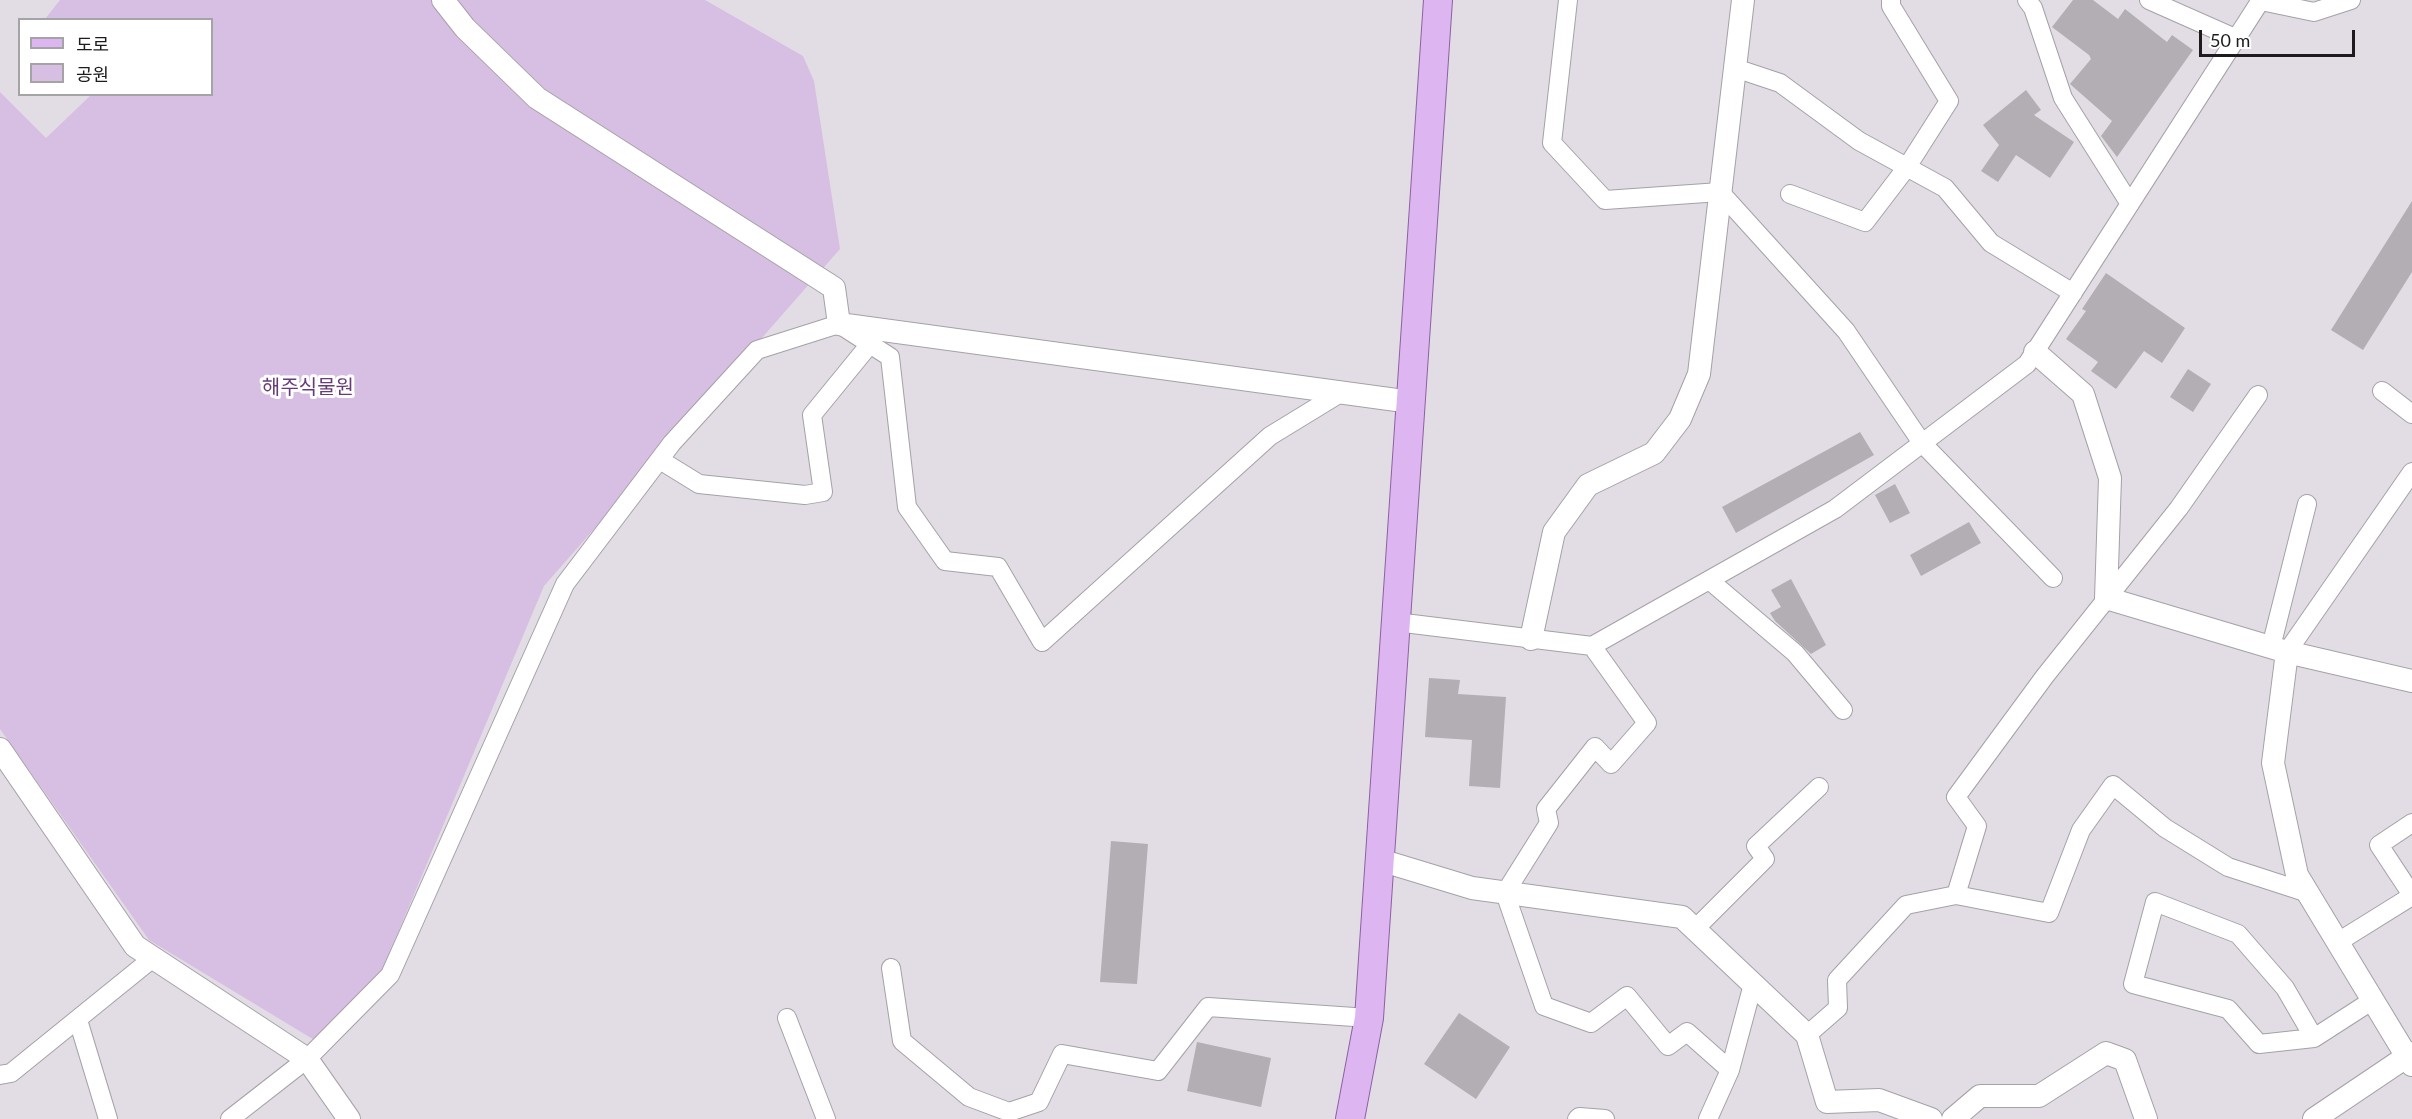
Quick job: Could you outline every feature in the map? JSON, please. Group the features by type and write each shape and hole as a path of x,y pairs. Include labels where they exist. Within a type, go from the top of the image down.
{"main road":[{"path":"1350,1119 1369,1018 1438,0"}],"street":[{"path":"443,0 465,28 537,98 834,288 839,324 890,357 907,507 945,561 998,567 1042,642 1270,436 1342,392"},
{"path":"1568,0 1552,143 1605,200 1720,192"},
{"path":"1531,639 1554,532 1588,485 1654,453 1680,418 1699,374 1743,0"},
{"path":"1790,194 1865,222 1907,167 1949,100 1891,6 1891,0"},
{"path":"2027,0 2033,8 2063,98 2130,204"},
{"path":"2149,0 2236,39"},
{"path":"1396,622 1593,646 1835,509 2028,364 2261,1 2314,12 2351,0"},
{"path":"1735,68 1780,83 1859,141 1945,188 1991,243 2073,293"},
{"path":"1720,192 1846,331 1922,443 2053,578"},
{"path":"230,1119 307,1059 390,975 565,584 660,460 757,350 839,324 1411,402"},
{"path":"660,460 699,484 805,495 823,492 812,415 870,344"},
{"path":"2035,352 2084,394 2110,478 2106,598"},
{"path":"2382,391 2412,414"},
{"path":"1956,895 1977,826 1956,796 2106,598 2179,508 2258,395"},
{"path":"2279,650 2412,472"},
{"path":"2307,504 2279,650 2273,763 2297,875 2410,1058 2314,1119"},
{"path":"1709,580 1795,652 1843,710"},
{"path":"2106,598 2279,650 2412,681"},
{"path":"1505,893 1549,823 1545,810 1595,747 1611,764 1647,723 1593,646"},
{"path":"0,749 135,946 307,1059 349,1119"},
{"path":"1807,1035 1838,1008 1837,980 1906,905 1956,895 2049,913 2081,830 2113,785 2165,828 2228,867 2308,893"},
{"path":"1695,930 1765,859 1756,846 1819,787"},
{"path":"2338,942 2412,896 2379,845 2412,823"},
{"path":"1380,860 1472,888 1682,917 1807,1035 1827,1102 1879,1100 1931,1119"},
{"path":"1505,893 1544,1006 1591,1023 1627,996 1668,1046 1687,1032 1730,1070"},
{"path":"2314,1038 2285,988 2238,934 2155,902 2133,984 2228,1009 2259,1044 2314,1038 2373,1000"},
{"path":"0,1075 11,1073 153,958"},
{"path":"891,968 902,1041 969,1096 1009,1112 1039,1102 1062,1054 1158,1071 1208,1007 1369,1018"},
{"path":"1708,1119 1730,1070 1753,984"},
{"path":"787,1018 826,1119"},
{"path":"78,1020 108,1119"},
{"path":"1953,1119 1980,1096 2039,1096 2106,1053 2125,1060 2146,1119"},
{"path":"1577,1119 1579,1117 1605,1119"}],"green space":[{"name":"해주식물원","path":"60,0 705,0 803,56 814,81 840,249 544,586 383,968 316,1041 149,940 0,729 0,92 46,138 90,96 213,96 213,18 46,18"}],"building":[{"path":"2073,0 2093,0 2118,19 2125,9 2167,42 2172,35 2193,50 2117,157 2101,136 2112,121 2070,84 2091,59 2089,55 2052,27"},
{"path":"2026,90 2041,110 2034,115 2074,142 2050,178 2016,155 1998,182 1981,171 1999,145 1983,125"},
{"path":"2412,201 2412,272 2363,350 2331,330"},
{"path":"2106,273 2185,328 2162,363 2144,351 2116,389 2091,371 2098,362 2066,339 2086,311 2082,309"},
{"path":"2188,369 2211,384 2193,412 2170,397"},
{"path":"1860,432 1874,455 1736,533 1722,507"},
{"path":"1895,484 1910,513 1890,523 1875,495"},
{"path":"1969,522 1981,543 1921,576 1910,555"},
{"path":"1791,579 1826,645 1811,654 1775,621 1770,613 1781,607 1771,590"},
{"path":"1429,678 1460,680 1458,694 1506,697 1500,788 1469,786 1472,740 1425,737"},
{"path":"1111,841 1148,844 1137,984 1100,982"},
{"path":"1459,1013 1510,1047 1476,1099 1424,1064"},
{"path":"1197,1042 1271,1058 1261,1107 1187,1091"}]}
